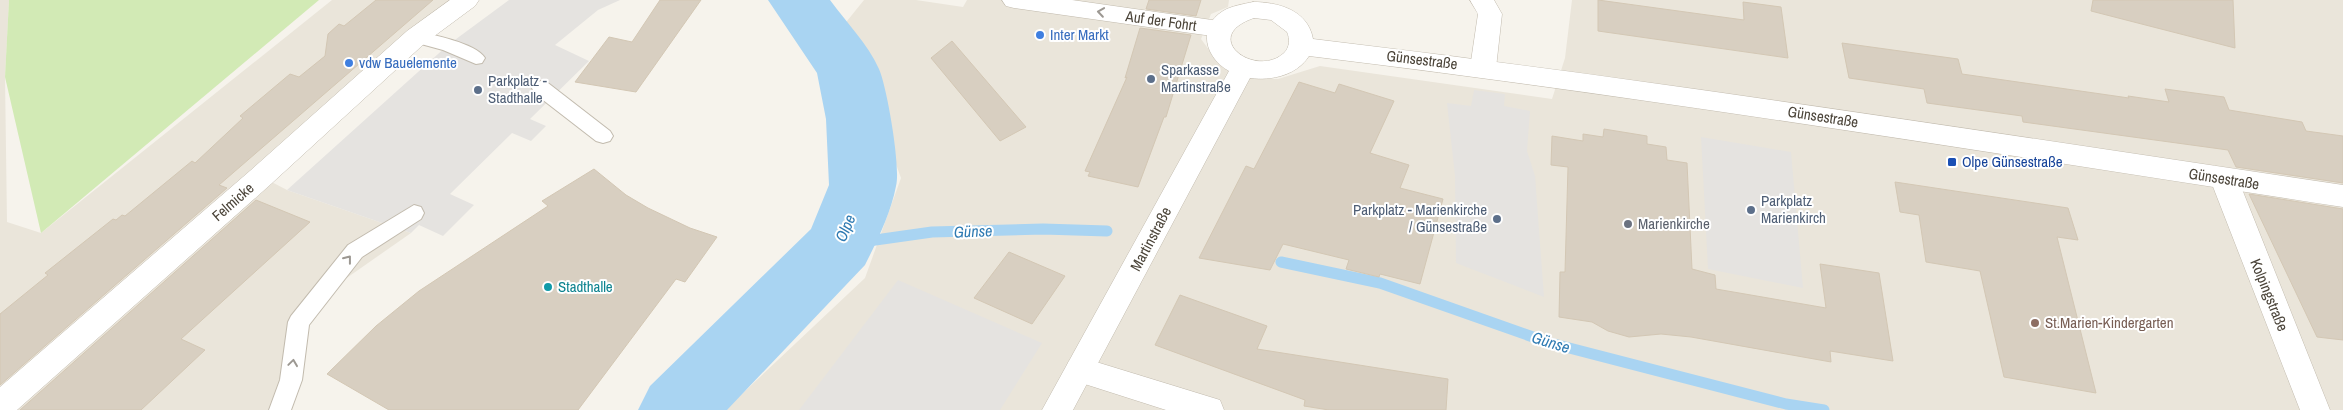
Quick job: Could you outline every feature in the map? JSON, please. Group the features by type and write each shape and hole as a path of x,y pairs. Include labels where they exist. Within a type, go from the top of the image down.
{"street":[{"name":"Felmicke","path":"0,406 261,177 416,37 468,0"},
{"name":"Auf der Fohrt","path":"1014,0 1219,29"},
{"path":"1482,0 1490,14 1483,68"},
{"path":"1266,5 1294,22 1303,38 1302,46 1291,62 1281,67 1269,70 1243,68 1223,55 1216,38 1219,29 1232,16 1266,5"},
{"name":"Günsestraße","path":"1302,46 1483,68 1771,109 2343,196"},
{"name":"Martinstraße","path":"1057,410 1243,68"},
{"name":"Kolpingstraße","path":"2224,179 2315,410"},
{"path":"1080,370 1209,410"}],"lane":[{"path":"416,37 448,45 476,58"},
{"path":"541,88 603,136"},
{"path":"280,410 291,380 299,322 354,250 414,214"}],"shaded area":[{"path":"0,0 9,0 5,77 7,222 41,233 332,0 467,0 262,177 287,190 411,233 318,298 280,410 0,410"},
{"name":"Parkplatz - Stadthalle","path":"509,0 620,0 598,10 555,45 589,61 530,119 546,126 531,141 512,133 450,194 474,205 443,236 419,225 411,233 287,190 448,45"},
{"path":"864,0 916,0 963,7 967,0 1229,0 1228,7 1211,14 1201,39 1218,62 1255,79 1278,79 1320,66 1552,99 1565,58 1572,0 2343,0 2343,410 725,410 865,278 901,178 852,43 843,26"},
{"name":"Parkplatz - Marienkirche / Günsestraße","path":"1474,90 1505,94 1504,106 1530,111 1527,151 1535,176 1544,297 1456,263 1455,176 1447,103 1471,106"},
{"name":"Parkplatz Marienkirch","path":"1701,137 1791,152 1803,288 1708,269"},
{"path":"898,280 1042,343 1000,410 799,410"}],"green space":[{"path":"9,0 319,0 41,233 5,77"}],"building":[{"path":"376,0 433,0 219,185 227,188 0,385 0,314 48,275 45,273 113,219 116,220 122,215 125,216 192,161 195,163 243,118 240,116 290,74 299,77 325,56 328,34 339,24 344,26"},
{"path":"660,0 701,0 636,92 575,82 609,37 632,42"},
{"path":"1149,0 1201,0 1196,16 1146,9"},
{"path":"1598,0 1744,20 1743,2 1781,7 1788,58 1598,31"},
{"path":"2093,0 2233,0 2235,48 2091,11"},
{"path":"1140,28 1191,35 1166,117 1164,117 1138,187 1088,176 1090,172 1085,171 1127,77 1125,78"},
{"path":"952,41 1026,127 1000,141 931,58"},
{"path":"1842,43 1958,59 1962,74 2129,98 2128,96 2169,102 2165,89 2224,97 2229,110 2302,122 2306,131 2343,136 2343,183 2236,167 2228,150 2023,122 2022,116 1927,103 1924,89 1849,78"},
{"path":"1299,82 1335,93 1339,84 1394,101 1370,153 1409,165 1400,188 1443,199 1420,284 1380,274 1379,277 1346,269 1349,260 1283,244 1270,270 1199,258 1246,166 1254,169"},
{"name":"Marienkirche","path":"1604,129 1647,136 1647,144 1666,147 1667,160 1687,163 1692,269 1715,275 1716,289 1826,308 1820,264 1879,273 1893,361 1830,351 1831,362 1691,337 1661,334 1629,337 1608,331 1592,322 1559,317 1560,272 1565,272 1568,167 1551,165 1552,136 1583,141 1583,134 1603,137"},
{"name":"Stadthalle","path":"594,169 626,195 648,208 690,228 717,237 685,282 676,279 578,410 389,410 327,374 376,326 419,291 548,206 542,201"},
{"name":"St.Marien-Kindergarten","path":"1895,182 2068,208 2078,240 2057,237 2096,393 2004,377 1980,271 1926,262 1919,215 1900,212"},
{"path":"2249,194 2343,209 2343,340 2317,337"},
{"path":"256,200 310,222 181,339 205,350 141,410 20,410"},
{"path":"1009,252 1065,276 1032,324 974,298"},
{"path":"1180,295 1267,326 1257,349 1448,379 1446,410 1329,410 1304,406 1305,400 1155,345"}],"waterway":[{"name":"Olpe","path":"677,410 840,245 863,185 859,119 848,70 798,0"},
{"name":"Günse","path":"840,245 932,232 1043,229 1107,231"},
{"name":"Günse","path":"1281,262 1380,283 1550,343 1786,404 1824,410"}],"place":[{"name":"Inter Markt","path":"1040,35"},
{"name":"vdw Bauelemente","path":"349,63"},
{"name":"Sparkasse Martinstraße","path":"1151,79"},
{"name":"Parkplatz - Stadthalle","path":"478,90"},
{"name":"Olpe Günsestraße","path":"1952,162"},
{"name":"Parkplatz Marienkirch","path":"1751,210"},
{"name":"Parkplatz - Marienkirche / Günsestraße","path":"1497,219"},
{"name":"Marienkirche","path":"1628,224"},
{"name":"Stadthalle","path":"548,287"},
{"name":"St.Marien-Kindergarten","path":"2035,323"}]}
